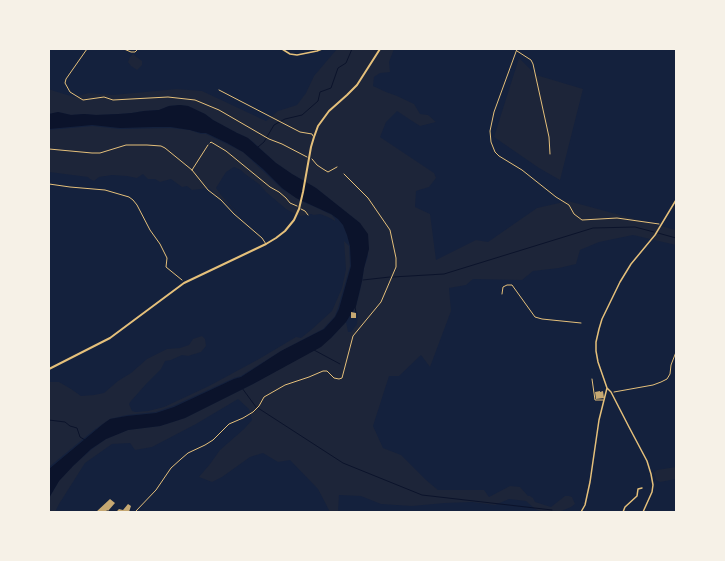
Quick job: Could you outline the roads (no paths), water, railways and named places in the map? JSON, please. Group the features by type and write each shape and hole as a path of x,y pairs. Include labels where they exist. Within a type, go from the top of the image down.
{"street":[{"path":"282,49 290,54 298,55 322,49"},
{"path":"49,369 113,336 184,284 266,244 285,231 298,213 302,200 312,141 318,126 329,111 357,85 380,49"},
{"path":"643,512 652,492 653,485 651,474 646,461 611,392 607,388 598,362 596,342 598,329 625,272 635,258 656,235 676,200"},
{"path":"581,512 585,505 590,482 599,420 607,388"},
{"path":"623,512 637,496 638,489 642,488"}],"lane":[{"path":"218,90 300,132 312,134 314,137"},
{"path":"49,149 92,153 126,145 147,144 161,146 192,170 208,190 262,238 266,244"},
{"path":"192,170 208,145"},
{"path":"592,379 595,400 604,400"}],"waterway":[{"path":"258,147 264,142 274,125 285,119 302,115 318,101 320,92 331,88 338,68 346,63 352,49"},
{"path":"393,277 444,274 593,228 635,227 654,232"},
{"path":"658,233 676,238"},
{"path":"363,280 390,277"},
{"path":"355,306 356,313"},
{"path":"314,350 340,364"},
{"path":"242,388 256,407"},
{"path":"258,408 343,463 422,495 552,510"},
{"path":"49,420 65,422 70,426 77,428 80,437 85,440"}]}
